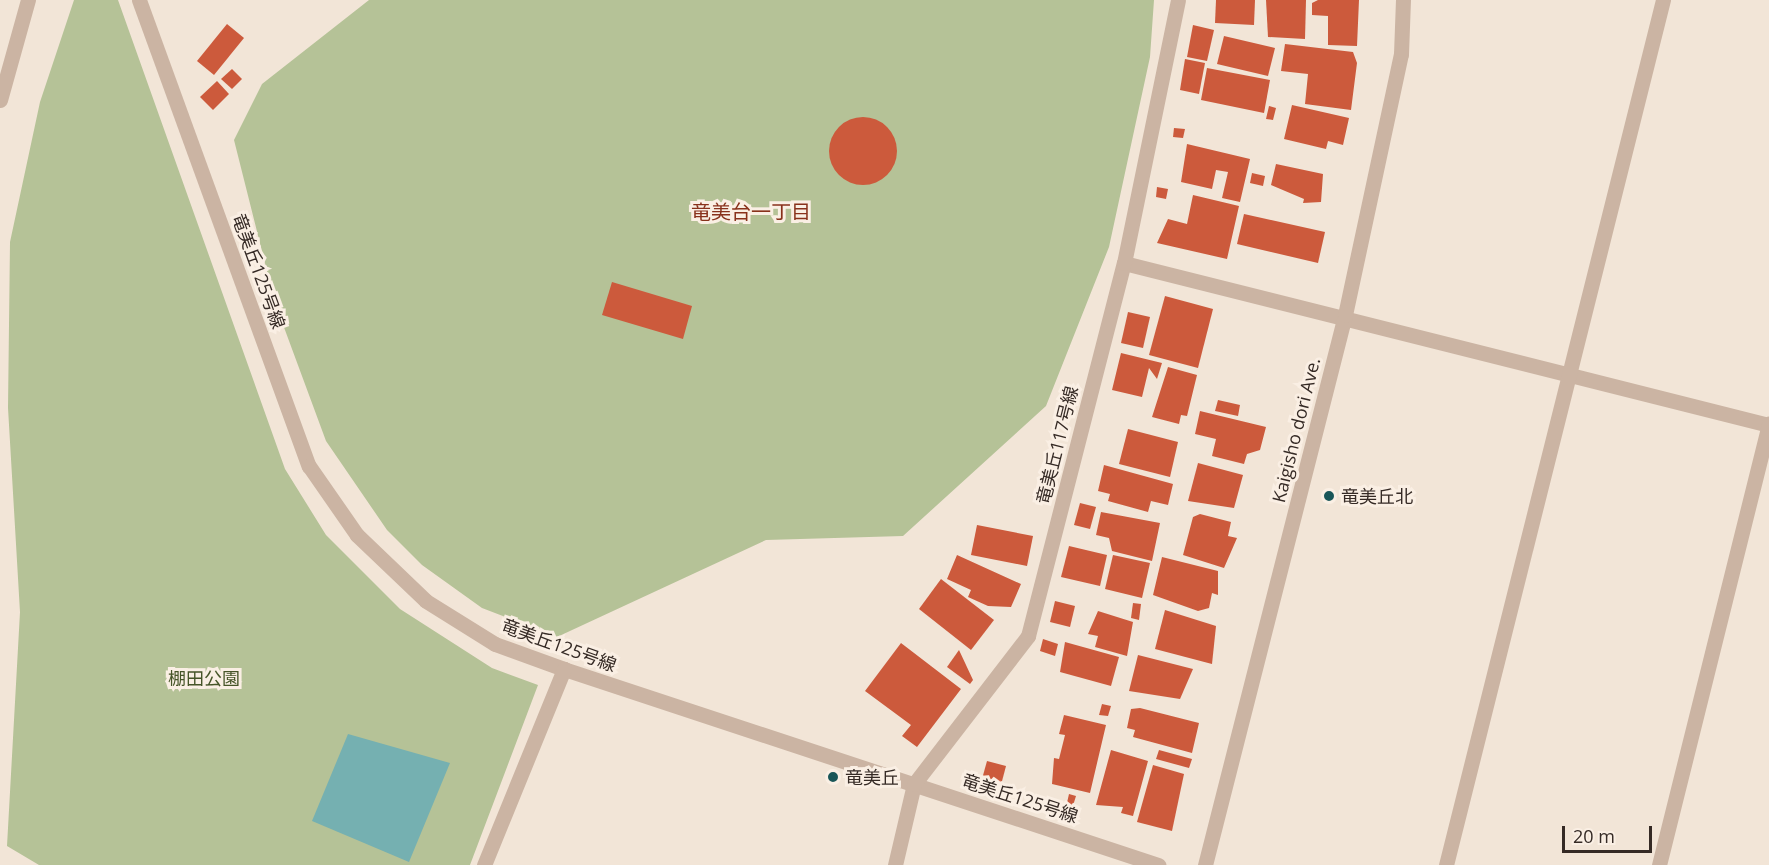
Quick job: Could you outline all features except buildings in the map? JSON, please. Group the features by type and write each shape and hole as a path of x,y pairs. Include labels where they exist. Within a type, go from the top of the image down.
{"street":[{"path":"0,100 28,0"},
{"name":"竜美丘125号線","path":"139,0 309,466 357,536 426,601 495,644 564,669 1158,865"},
{"name":"竜美丘117号線","path":"895,865 914,784 1028,636 1124,262 1178,0"},
{"name":"Kaigisho dori Ave.","path":"1205,865 1345,315 1401,54 1403,0"},
{"path":"1446,865 1663,0"},
{"path":"1124,262 1345,315 1769,424 1659,865"},
{"path":"484,865 564,669"}],"green space":[{"name":"棚田公園","path":"74,0 118,0 285,469 326,535 400,609 492,668 538,685 470,865 39,865 7,846 20,612 8,408 10,242 40,102"},
{"path":"369,0 1154,0 1150,57 1109,247 1046,406 903,536 766,540 557,637 482,608 422,565 387,530 326,441 275,303 234,140 262,84"}],"water":[{"path":"348,734 450,763 409,862 312,821"}],"place":[{"name":"竜美丘北","path":"1329,496"},
{"name":"竜美丘","path":"833,777"}],"district":[{"name":"竜美台一丁目","path":"751,211"}]}
